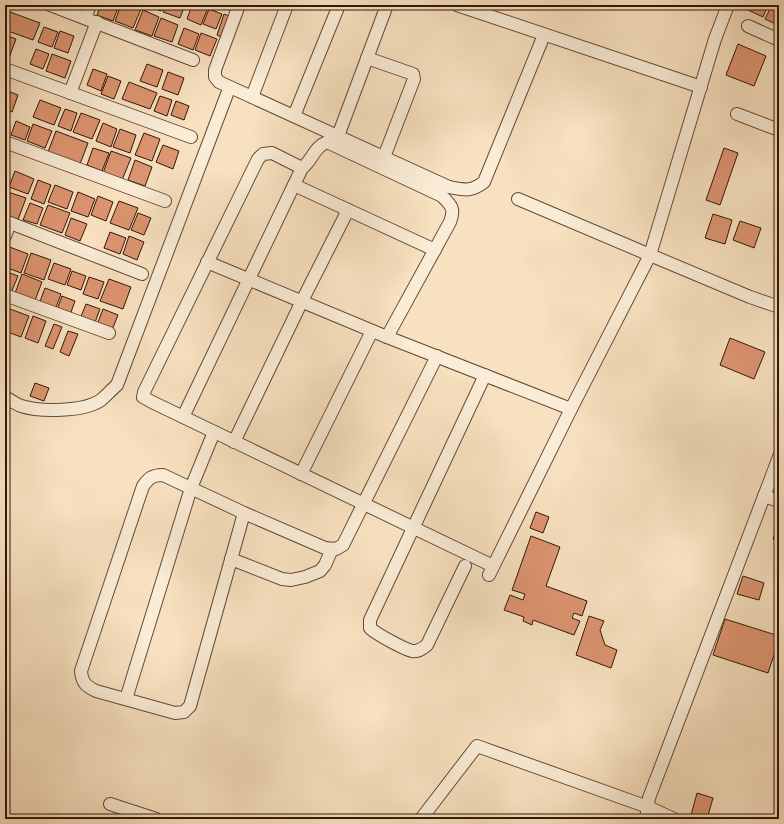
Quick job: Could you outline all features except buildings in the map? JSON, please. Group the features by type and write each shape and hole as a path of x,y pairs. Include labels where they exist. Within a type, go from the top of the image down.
{"street":[{"path":"50,5 193,60"},
{"path":"85,18 90,5"},
{"path":"240,5 216,66 215,77 219,82 384,157 450,186 464,190 476,188 484,182 544,34"},
{"path":"252,97 287,5"},
{"path":"294,116 339,5"},
{"path":"338,136 387,5"},
{"path":"302,168 272,153 263,154 258,159 144,392 143,397 412,528 491,570 650,255 701,87 728,5"},
{"path":"464,6 701,87"},
{"path":"70,93 97,22"},
{"path":"748,26 779,40"},
{"path":"367,58 413,74 414,79 384,157"},
{"path":"5,70 191,137"},
{"path":"5,397 20,406 32,408 59,410 80,408 100,401 117,385 227,94"},
{"path":"738,114 779,130"},
{"path":"5,142 165,201"},
{"path":"183,417 302,168 306,165 316,150 326,142 442,196 451,205 453,214 450,222 387,337"},
{"path":"294,185 435,250"},
{"path":"518,199 650,255 779,307"},
{"path":"234,442 348,210"},
{"path":"5,236 7,222 142,274"},
{"path":"207,262 372,331 571,409"},
{"path":"5,295 109,333"},
{"path":"301,474 372,331"},
{"path":"244,514 190,706 184,712 175,713 87,687 82,680 81,671 143,486 149,478 155,475 163,475 244,514 325,548 336,549 343,545 437,356"},
{"path":"465,566 427,645 421,650 412,651 376,634 370,628 370,620 484,375"},
{"path":"126,699 191,488 214,432"},
{"path":"647,813 649,798 779,457"},
{"path":"764,496 779,502"},
{"path":"231,559 282,579 291,580 304,578 320,571 325,565 332,549"},
{"path":"421,819 477,746 647,813 674,819"},
{"path":"110,804 156,819"}]}
